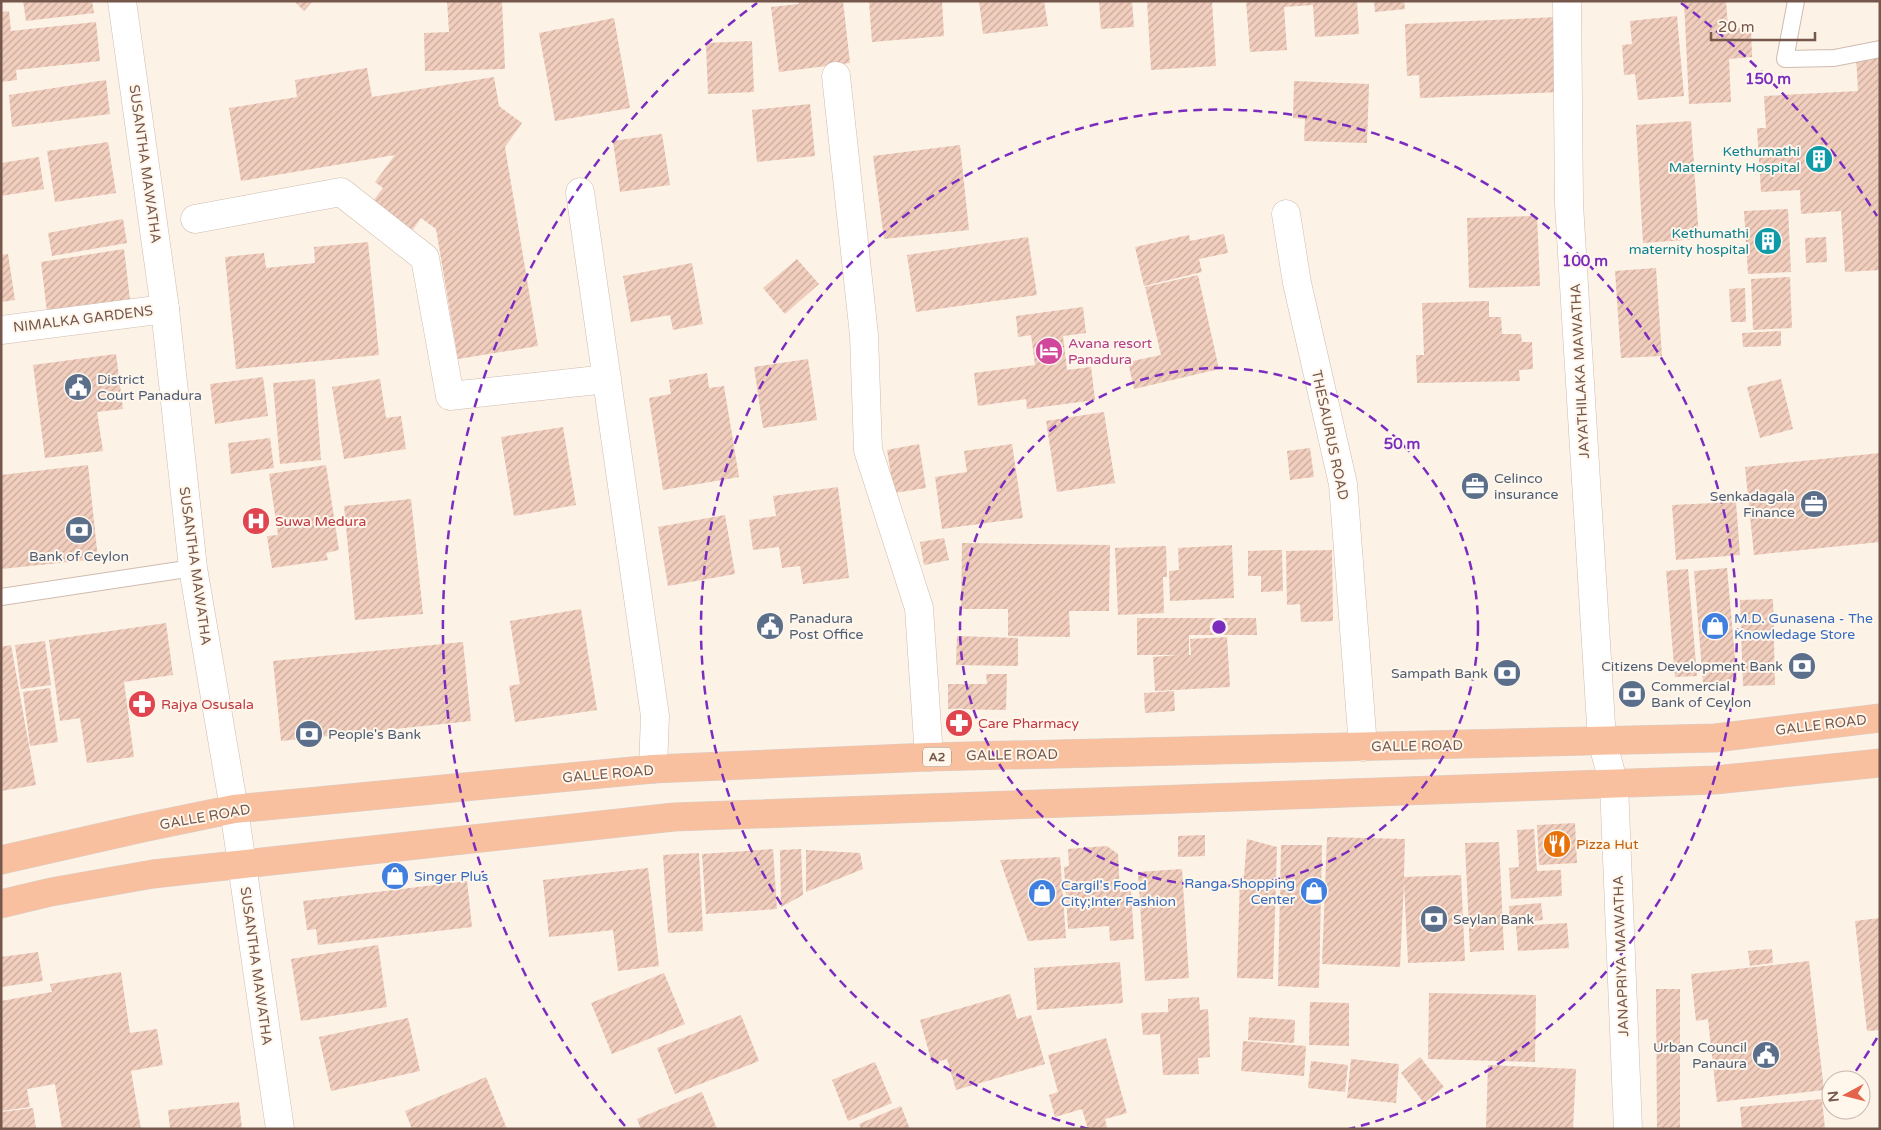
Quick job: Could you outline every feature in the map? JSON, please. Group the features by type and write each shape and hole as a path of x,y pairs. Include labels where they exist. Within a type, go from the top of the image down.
{"highway":[{"name":"GALLE ROAD","path":"1,860 234,809 653,769 929,757 1715,738 1880,718"},
{"path":"1,904 51,892 153,874 674,816 1715,780 1880,763"}],"street":[{"name":"SUSANTHA MAWATHA","path":"122,1 165,309 193,568 234,809 280,1129"},
{"name":"JAYATHILAKA MAWATHA","path":"1567,1 1570,204 1602,741 1614,784"},
{"path":"836,76 864,335 868,450 919,608 929,757"},
{"path":"195,219 341,192 425,258 450,396 606,379"},
{"path":"580,192 655,716 653,769"},
{"name":"THESAURUS ROAD","path":"1286,214 1297,283 1343,484 1363,747"},
{"name":"NIMALKA GARDENS","path":"1,330 165,309"},
{"name":"JANAPRIYA MAWATHA","path":"1614,784 1628,1129"}],"lane":[{"path":"1796,1 1785,59 1834,58 1880,49"},
{"path":"1,597 193,568"}],"building":[{"path":"23,1 92,1 94,13 26,21"},
{"path":"294,1 313,1 304,11"},
{"path":"447,1 502,1 505,69 425,71 424,33 449,32"},
{"path":"798,1 843,1 850,63 779,72 771,7 799,4"},
{"path":"869,1 942,1 944,36 872,42"},
{"path":"979,1 1044,1 1048,26 983,34"},
{"path":"1099,1 1132,1 1134,27 1101,29"},
{"path":"1147,1 1212,1 1216,66 1151,70"},
{"path":"1246,1 1357,1 1359,34 1315,37 1313,5 1284,7 1287,50 1250,52"},
{"path":"1374,1 1404,1 1405,9 1375,12"},
{"path":"1684,1 1726,1 1728,28 1751,27 1752,57 1729,59 1731,102 1689,104"},
{"path":"9,11 11,31 96,22 100,61 16,70 17,80 1,82 1,12"},
{"path":"1677,16 1684,96 1638,100 1635,74 1624,75 1622,45 1632,44 1630,21"},
{"path":"1558,17 1561,92 1420,98 1419,75 1407,76 1405,24"},
{"path":"614,18 630,108 555,121 539,33"},
{"path":"752,41 754,92 708,94 706,43"},
{"name":"Kethumathi Materninty Hospital","path":"1880,54 1880,270 1845,272 1841,211 1801,214 1800,190 1761,192 1757,128 1766,128 1764,96 1858,91 1856,55"},
{"path":"367,68 372,97 494,77 499,106 522,123 505,147 538,346 458,359 436,229 421,218 412,231 373,201 383,188 375,182 395,155 241,181 229,108 297,97 295,80"},
{"path":"106,80 110,114 12,127 9,95"},
{"path":"1294,81 1369,84 1367,143 1304,141 1305,119 1293,118"},
{"path":"810,104 815,156 757,162 752,110"},
{"path":"1691,121 1699,239 1643,243 1636,125"},
{"path":"662,134 670,185 620,192 613,141"},
{"path":"108,142 116,193 55,202 47,151"},
{"path":"960,145 969,230 884,239 873,156"},
{"path":"39,157 44,189 1,196 1,163"},
{"name":"Kethumathi maternity hospital","path":"1788,209 1791,272 1748,274 1744,211"},
{"path":"1537,216 1540,286 1469,288 1467,218"},
{"path":"123,219 127,243 52,256 48,233"},
{"path":"1224,234 1228,253 1199,259 1202,272 1144,286 1135,247 1189,235 1190,241"},
{"path":"1028,237 1037,295 916,312 907,255"},
{"path":"1826,237 1827,262 1806,263 1805,238"},
{"path":"368,242 379,355 236,369 225,257 264,253 266,268 315,263 314,247"},
{"path":"124,249 130,299 47,312 41,262"},
{"path":"8,254 15,300 1,302 1,255"},
{"path":"797,259 819,284 785,314 763,288"},
{"path":"692,263 703,324 673,330 670,315 631,322 623,276"},
{"path":"1656,268 1662,356 1621,358 1615,271"},
{"path":"1198,275 1219,369 1134,389 1128,362 1161,355 1145,287"},
{"path":"1790,277 1792,328 1753,330 1751,279"},
{"path":"1745,288 1746,322 1731,322 1729,289"},
{"path":"1489,301 1489,317 1501,317 1502,334 1521,334 1522,342 1532,342 1533,369 1519,370 1520,381 1417,383 1416,355 1424,355 1422,303"},
{"name":"Avana resort Panadura","path":"1083,307 1086,333 1063,336 1067,370 1091,367 1095,400 1027,409 1026,399 978,406 974,373 1035,365 1031,335 1018,337 1016,316"},
{"path":"1781,331 1781,346 1743,347 1742,333"},
{"name":"District Court Panadura","path":"116,354 123,409 97,412 103,451 45,458 33,365"},
{"path":"808,359 817,420 763,428 754,367"},
{"path":"707,373 709,388 724,386 739,477 663,490 649,398 671,394 669,380"},
{"path":"263,377 268,416 215,424 210,384"},
{"path":"315,379 321,460 280,464 273,383"},
{"path":"380,379 386,418 401,416 406,449 344,459 332,387"},
{"path":"1781,379 1793,429 1760,438 1747,387"},
{"path":"1104,412 1115,483 1057,492 1046,421"},
{"path":"563,427 576,505 514,516 501,437"},
{"path":"270,438 274,468 231,474 228,443"},
{"path":"919,444 926,488 894,493 887,450"},
{"path":"1012,444 1023,518 942,529 935,477 967,472 964,451"},
{"path":"1310,448 1314,477 1290,480 1287,451"},
{"name":"Senkadagala Finance","path":"1880,453 1880,542 1754,555 1745,467"},
{"path":"88,465 98,559 1,569 1,475"},
{"path":"326,465 339,550 326,553 328,560 272,568 267,536 278,535 269,474"},
{"path":"838,487 849,578 803,584 800,566 782,568 779,547 753,550 749,520 776,516 773,496"},
{"path":"411,499 423,614 355,620 344,506"},
{"path":"1736,502 1740,555 1676,560 1672,505"},
{"path":"725,515 735,574 668,586 658,527"},
{"path":"944,538 949,560 924,565 920,542"},
{"path":"962,543 1110,545 1109,611 1069,611 1070,637 1008,636 1008,609 961,609"},
{"path":"1232,545 1234,598 1170,601 1169,571 1179,570 1178,548"},
{"path":"1166,546 1167,577 1163,577 1164,613 1118,615 1115,548"},
{"path":"1282,550 1283,591 1261,592 1261,576 1248,576 1248,551"},
{"path":"1332,550 1333,621 1301,622 1300,604 1287,605 1286,551"},
{"name":"M.D. Gunasena - The Knowledage Store","path":"1727,568 1737,680 1703,683 1694,571"},
{"path":"1688,569 1697,676 1675,677 1666,571"},
{"path":"1773,599 1775,685 1743,686 1740,600"},
{"path":"581,609 597,710 515,722 509,686 520,684 510,621"},
{"path":"1137,618 1256,618 1257,635 1189,635 1189,655 1191,655 1190,639 1227,637 1230,687 1155,691 1153,657 1179,655 1137,655"},
{"path":"166,623 173,675 124,682 134,757 87,763 80,718 60,721 49,640"},
{"path":"957,636 1018,638 1018,666 956,665"},
{"path":"45,641 51,685 21,689 15,645"},
{"path":"463,642 471,721 281,741 273,661"},
{"path":"11,645 36,785 1,791 1,647"},
{"path":"986,674 1007,674 1006,710 948,709 948,684 987,684"},
{"path":"50,688 58,742 30,746 23,692"},
{"path":"1174,691 1175,711 1145,713 1144,693"},
{"name":"Pizza Hut","path":"1575,823 1577,863 1539,865 1537,825"},
{"path":"1534,829 1537,871 1561,870 1562,896 1511,899 1509,868 1519,867 1517,830"},
{"path":"1205,835 1205,856 1178,857 1178,836"},
{"path":"1327,837 1405,839 1404,877 1461,875 1465,961 1408,963 1404,882 1400,967 1322,964"},
{"path":"1247,839 1277,847 1273,979 1237,978 1240,876 1244,876"},
{"path":"1499,842 1504,950 1470,952 1465,843"},
{"path":"1281,845 1322,845 1319,988 1278,986"},
{"path":"1107,846 1118,854 1120,892 1131,891 1134,939 1110,941 1109,926 1068,929 1064,867 1069,866 1068,849"},
{"path":"773,849 777,909 706,914 702,854"},
{"path":"801,849 803,895 781,907 780,850"},
{"path":"806,850 860,853 863,869 806,892"},
{"path":"699,853 703,931 668,933 663,855"},
{"path":"1060,857 1066,938 1028,941 1000,860"},
{"path":"648,868 659,966 618,971 613,930 549,937 543,880"},
{"path":"1182,869 1189,978 1145,981 1138,872"},
{"path":"467,881 472,927 318,945 316,929 307,930 303,901"},
{"path":"1541,903 1543,920 1510,924 1509,906"},
{"path":"1880,918 1880,1030 1867,1031 1855,921"},
{"path":"1567,923 1569,948 1518,951 1516,926"},
{"path":"378,945 387,1007 301,1021 291,959"},
{"path":"1772,949 1773,963 1750,966 1748,951"},
{"path":"38,952 43,981 1,987 1,957"},
{"name":"Urban Council Panaura","path":"1809,961 1822,1070 1821,1090 1717,1102 1708,1019 1696,1021 1691,974"},
{"path":"1120,962 1123,1003 1037,1010 1034,968"},
{"path":"121,972 130,1033 157,1029 163,1065 131,1071 141,1129 62,1129 55,1084 27,1089 30,1107 1,1111 1,1001 52,992 50,984"},
{"path":"664,973 685,1024 612,1054 591,1003"},
{"path":"1656,989 1680,989 1680,1129 1657,1129"},
{"path":"1429,993 1536,995 1535,1062 1428,1059"},
{"path":"1010,994 1017,1019 1031,1015 1045,1064 956,1090 947,1059 932,1063 920,1020"},
{"path":"1199,997 1200,1010 1208,1009 1210,1057 1198,1058 1199,1074 1163,1075 1160,1034 1143,1035 1141,1013 1168,1012 1168,999"},
{"path":"1310,1002 1349,1003 1349,1046 1309,1045"},
{"path":"741,1015 759,1061 675,1094 657,1048"},
{"path":"1249,1017 1295,1020 1294,1043 1248,1040"},
{"path":"408,1018 420,1071 331,1091 319,1037"},
{"path":"1106,1038 1127,1113 1105,1119 1106,1129 1088,1129 1082,1109 1055,1117 1049,1095 1058,1092 1048,1055"},
{"path":"1243,1041 1306,1046 1304,1076 1241,1071"},
{"path":"1420,1057 1444,1087 1424,1103 1401,1073"},
{"path":"1351,1059 1399,1064 1396,1103 1347,1098"},
{"path":"1311,1061 1348,1065 1345,1092 1308,1088"},
{"path":"875,1062 892,1103 848,1121 832,1080"},
{"path":"1488,1065 1576,1069 1573,1129 1486,1129"},
{"path":"486,1077 507,1129 412,1129 405,1111"},
{"path":"702,1092 717,1129 641,1129 637,1119"},
{"path":"1821,1099 1821,1120 1824,1120 1825,1129 1742,1129 1740,1107"},
{"path":"239,1102 242,1129 170,1129 168,1110"},
{"path":"901,1106 910,1129 861,1129 859,1124"},
{"path":"33,1108 36,1129 1,1129 1,1112"}],"place":[{"name":"Kethumathi Materninty Hospital","path":"1819,159"},
{"name":"Kethumathi maternity hospital","path":"1768,241"},
{"name":"Avana resort Panadura","path":"1049,351"},
{"name":"District Court Panadura","path":"78,387"},
{"name":"Celinco insurance","path":"1475,486"},
{"name":"Senkadagala Finance","path":"1814,504"},
{"name":"Suwa Medura","path":"256,521"},
{"name":"Bank of Ceylon","path":"79,530"},
{"name":"Panadura Post Office","path":"770,626"},
{"name":"M.D. Gunasena - The Knowledage Store","path":"1715,626"},
{"name":"Citizens Development Bank","path":"1802,666"},
{"name":"Sampath Bank","path":"1507,673"},
{"name":"Commercial Bank of Ceylon","path":"1632,694"},
{"name":"Rajya Osusala","path":"142,704"},
{"name":"Care Pharmacy","path":"959,723"},
{"name":"People's Bank","path":"309,734"},
{"name":"Pizza Hut","path":"1557,844"},
{"name":"Singer Plus","path":"395,876"},
{"name":"Ranga Shopping Center","path":"1314,891"},
{"name":"Cargil's Food City;Inter Fashion","path":"1042,893"},
{"name":"Seylan Bank","path":"1434,919"},
{"name":"Urban Council Panaura","path":"1766,1055"}]}
